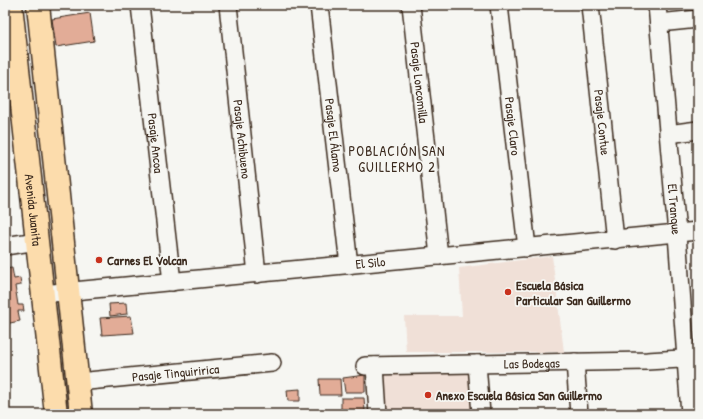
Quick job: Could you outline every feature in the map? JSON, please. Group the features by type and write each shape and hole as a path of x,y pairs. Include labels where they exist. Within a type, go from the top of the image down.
{"main road":[{"name":"Avenida Juanita","path":"11,5 56,414"},
{"name":"Avenida Juanita","path":"38,5 81,414"}],"street":[{"name":"Pasaje Ancoa","path":"140,5 172,282"},
{"name":"Pasaje Achibueno","path":"228,5 257,274"},
{"name":"Pasaje El Álamo","path":"319,5 349,265"},
{"name":"Pasaje Loncomilla","path":"411,5 439,256"},
{"name":"Pasaje Claro","path":"499,5 527,248"},
{"name":"Pasaje Contue","path":"590,5 615,240"},
{"name":"El Tranque","path":"657,5 677,234 692,358 690,414"},
{"path":"659,23 698,19"},
{"path":"668,134 698,130"},
{"name":"El Silo","path":"42,294 698,232"},
{"path":"5,246 36,241"},
{"name":"Las Bodegas","path":"378,414 370,366 692,358"},
{"path":"575,362 580,414"},
{"name":"Pasaje Tinguiririca","path":"78,382 272,363"},
{"path":"477,364 481,414"}],"shaded area":[{"path":"694,162 698,162 698,204"},
{"name":"Escuela Básica Particular San Guillermo","path":"552,256 564,352 406,352 404,316 462,316 459,268"},
{"name":"Anexo Escuela Básica San Guillermo","path":"469,373 473,414 386,414 384,375"}],"building":[{"path":"90,13 94,41 56,47 52,19"},
{"path":"12,268 14,279 20,278 21,285 15,286 18,305 23,305 24,311 18,311 20,321 5,324 5,269"},
{"path":"126,303 127,314 110,316 109,304"},
{"path":"131,316 134,333 102,335 100,318"},
{"path":"365,375 365,392 345,392 343,378"},
{"path":"319,379 340,379 341,395 320,395"},
{"path":"300,389 300,401 288,401 287,390"},
{"path":"341,398 364,398 365,411 341,412"}],"place":[{"name":"Carnes El Volcan","path":"99,260"},
{"name":"Escuela Básica Particular San Guillermo","path":"508,292"},
{"name":"Anexo Escuela Básica San Guillermo","path":"428,395"}],"district":[{"name":"POBLACIÓN SAN GUILLERMO 2","path":"397,158"}]}
